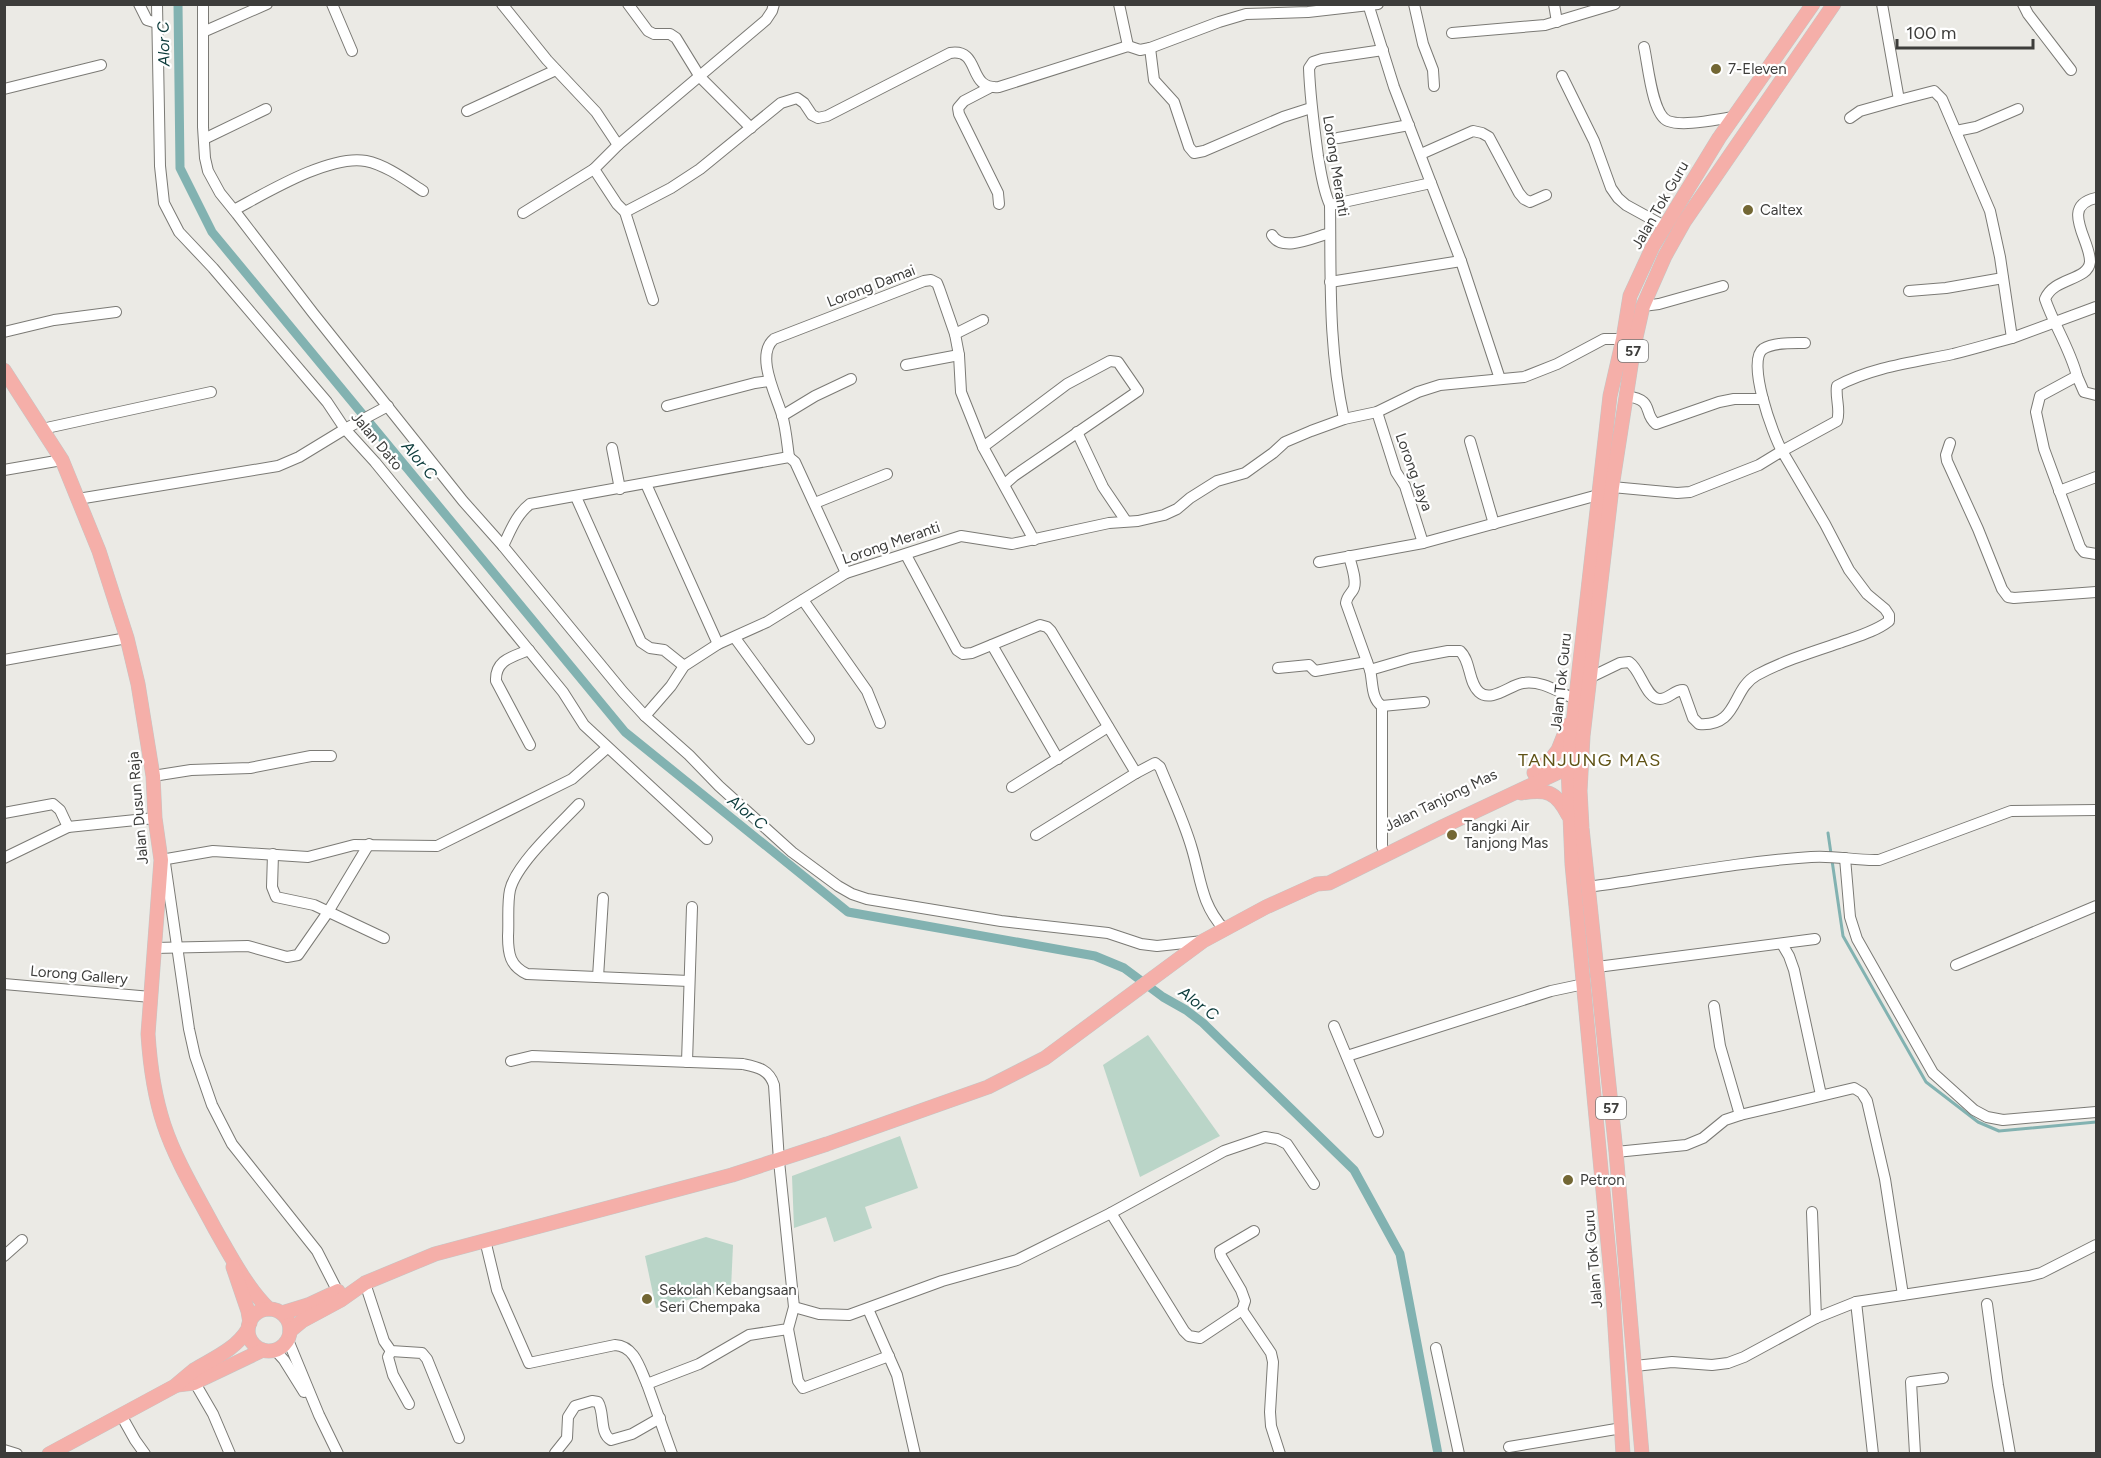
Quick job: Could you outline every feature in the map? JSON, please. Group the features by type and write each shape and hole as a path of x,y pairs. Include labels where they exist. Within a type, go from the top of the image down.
{"main road":[{"name":"Jalan Tok Guru","path":"1623,1454 1613,1296 1572,864 1570,819 1575,759 1589,678 1612,486 1634,346 1643,306 1665,256 1684,222 1834,4"},
{"name":"Jalan Tok Guru","path":"1642,1454 1616,1152 1572,721 1598,495 1610,396 1630,296 1653,246 1719,138 1809,6"},
{"path":"1754,89 1770,99"},
{"name":"Jalan Dusun Raja","path":"4,370 62,460 99,551 127,638 138,684 153,776 154,818 163,860 148,1034 150,1061 164,1125 188,1179 230,1256 256,1294 276,1311"},
{"path":"1534,773 1552,758 1567,726 1572,721"},
{"name":"Jalan Tanjong Mas","path":"365,1283 435,1254 485,1239 779,1161 965,1096 1008,1078 1045,1058 1178,958 1224,929 1317,884 1329,873 1534,773 1575,759"},
{"name":"Jalan Tanjong Mas","path":"1317,884 1329,883 1510,795 1575,759"},
{"path":"1510,795 1535,791 1553,794 1559,799 1570,819"},
{"name":"Jalan Dusun Raja","path":"230,1256 248,1311 249,1326"},
{"path":"49,1454 175,1386 192,1372 234,1346 243,1337 257,1313 308,1305 365,1283"},
{"path":"175,1386 195,1383 284,1345 289,1335 302,1321 341,1300 365,1283"},
{"path":"276,1311 290,1324 289,1335"},
{"path":"249,1326 250,1339 269,1350"},
{"path":"1618,1365 1630,1428 1632,1454"}],"street":[{"path":"139,4 147,20 157,22"},
{"name":"Jalan Dato","path":"157,4 160,166 164,203 179,232 213,268 327,402 529,650 584,725 707,839"},
{"path":"202,4 204,139 208,171 213,183 386,408 645,716 792,852 852,894 885,903 989,919 1108,933 1141,944 1157,946 1203,941"},
{"path":"203,32 267,4"},
{"path":"332,4 351,51"},
{"path":"502,4 556,70 596,112 618,145"},
{"path":"628,4 648,31 654,34 670,34 676,38 700,77 751,128"},
{"path":"523,213 594,169 618,145 766,20 774,4"},
{"path":"1119,4 1128,46"},
{"path":"1414,4 1423,44 1431,61 1434,86"},
{"path":"1554,4 1557,22"},
{"path":"1452,33 1545,25 1614,4"},
{"path":"1882,4 1899,100"},
{"path":"2023,4 2028,14 2071,70"},
{"path":"999,204 998,194 958,108 964,101 989,88 1011,84 1128,46 1140,50 1150,48 1246,14 1306,8 1373,6 1394,87 1461,261 1500,379"},
{"path":"1644,47 1656,107 1661,116 1668,121 1679,123 1734,117"},
{"path":"1150,48 1154,80 1174,102 1189,147 1194,153 1311,108"},
{"name":"Lorong Meranti","path":"1344,419 1333,362 1330,205 1322,177 1311,108 1309,68 1314,62 1322,59 1383,50"},
{"path":"625,212 671,188 700,169 781,103 790,99 797,98 804,103 812,116 818,118 827,116 950,53 957,52 969,59 979,78 989,88"},
{"path":"4,90 101,65"},
{"path":"467,111 556,70"},
{"path":"1562,76 1594,141 1611,188 1617,198 1666,227"},
{"path":"1850,118 1860,111 1934,91 1942,99 1990,211 2000,257 2012,338"},
{"path":"204,139 266,109"},
{"path":"1956,131 1976,127 2018,109"},
{"path":"1338,138 1409,125"},
{"path":"1421,154 1473,131 1482,133 1489,137 1524,199 1530,202 1546,195"},
{"path":"234,210 302,175 349,161 366,161 384,168 423,191"},
{"path":"594,169 617,204 625,212 642,272 653,300"},
{"path":"1330,205 1431,183"},
{"path":"2097,198 2088,200 2080,207 2079,214 2079,222 2090,261 2087,270 2081,275 2056,285 2048,291 2045,299 2054,324 2072,357 2084,392 2097,395"},
{"path":"1272,235 1275,241 1280,243 1292,243 1330,233"},
{"path":"1330,282 1461,261"},
{"path":"1909,291 1946,288 2003,278"},
{"name":"Lorong Damai","path":"846,573 795,462 789,457 782,416 769,381 766,351 769,343 774,339 924,281 931,280 937,283 955,334 959,355 961,392 983,447 1034,540"},
{"path":"1643,306 1659,304 1723,286"},
{"path":"1612,486 1677,493 1690,492 1759,465 1838,421 1835,395 1837,386 1845,382 1888,368 2012,338 2097,307"},
{"path":"4,332 54,320 116,312"},
{"path":"955,334 983,320"},
{"name":"Lorong Meranti","path":"645,716 671,686 684,666 718,644 767,622 846,573 961,536 1012,544 1109,523 1138,521 1164,515 1177,509 1217,481 1245,473 1285,442 1344,419 1377,412 1440,384 1500,379 1539,372 1604,339 1623,339"},
{"path":"1589,678 1620,663 1629,662 1636,667 1650,695 1657,699 1664,698 1679,689 1683,690 1693,718 1699,724 1706,724 1729,714 1742,688 1759,673 1872,630 1889,621 1889,615 1885,609 1867,594 1849,570 1776,441 1763,399 1758,377 1758,357 1761,350 1770,346 1805,343"},
{"path":"906,365 959,355"},
{"path":"983,447 1067,384 1110,361 1118,362 1138,391 1005,484"},
{"path":"2077,376 2040,396 2036,403 2036,412 2044,449 2080,547 2084,552 2097,554"},
{"path":"782,416 815,396 851,379"},
{"path":"667,406 769,381"},
{"path":"42,429 212,392"},
{"path":"1626,396 1643,401 1652,421 1656,424 1719,402 1734,399 1763,399"},
{"path":"78,499 270,468 299,457 386,408"},
{"name":"Lorong Jaya","path":"1377,412 1396,472 1405,486 1423,543"},
{"path":"1077,432 1103,487 1126,521"},
{"path":"1470,441 1494,524"},
{"path":"1950,443 1946,455 1947,461 2002,589 2008,597 2097,592"},
{"path":"612,448 620,489"},
{"path":"504,546 515,521 522,510 530,504 789,457"},
{"path":"4,470 62,460"},
{"path":"815,503 887,474"},
{"path":"2059,491 2097,477"},
{"path":"646,484 718,644"},
{"path":"1318,562 1423,543 1598,495"},
{"path":"576,497 641,642 650,648 664,650 684,666"},
{"path":"906,555 957,650 963,654 972,653 1033,627 1040,625 1047,627 1060,642 1136,773"},
{"path":"1349,556 1355,584 1347,596 1346,603 1369,666 1375,699 1382,706 1383,847"},
{"path":"802,600 867,691 880,723"},
{"path":"4,660 127,638"},
{"path":"735,638 809,739"},
{"path":"992,645 1058,759"},
{"path":"529,650 498,666 496,681 530,745"},
{"path":"1278,669 1309,665 1315,671 1369,666 1448,651 1460,651 1464,655 1473,682 1482,695 1492,695 1522,683 1534,683 1545,685 1575,699"},
{"path":"1382,706 1424,702"},
{"path":"1011,787 1108,727"},
{"path":"338,1292 312,1245 232,1144 212,1105 193,1047 163,860 213,851 308,857 341,847 369,844 427,847 447,842 572,778 607,748"},
{"path":"153,776 191,770 250,768 311,756 331,756"},
{"path":"1036,835 1155,763 1160,767 1192,848 1207,906 1224,929"},
{"path":"4,813 53,804 60,810 68,827"},
{"path":"579,804 545,840 513,880 509,891 508,951 512,963 518,970 527,974 689,981"},
{"path":"1588,887 1814,856 1862,861 1879,860 2011,811 2097,810"},
{"path":"4,858 68,827 154,818"},
{"path":"154,948 248,946 293,957 302,951 369,844"},
{"path":"273,854 272,887 276,897 305,903 384,938"},
{"path":"1844,858 1850,917 1857,939 1933,1073 1974,1110 1987,1117 2003,1120 2097,1112"},
{"path":"598,977 603,898"},
{"path":"1956,965 2097,906"},
{"path":"687,1062 692,907"},
{"path":"1597,967 1815,939"},
{"path":"1782,944 1794,970 1821,1095"},
{"name":"Lorong Gallery","path":"4,984 151,997"},
{"path":"1347,1056 1551,991 1584,984"},
{"path":"1714,1006 1720,1046 1740,1115"},
{"path":"1334,1026 1378,1132"},
{"path":"511,1061 532,1056 743,1064 761,1068 771,1077 794,1307 788,1329 798,1381 803,1388 888,1356"},
{"path":"1616,1152 1686,1145 1703,1138 1725,1120 1854,1088 1862,1093 1867,1101 1885,1179 1903,1295"},
{"path":"794,1307 819,1314 849,1315 942,1281 1017,1260 1111,1213 1224,1151 1265,1137 1287,1144 1314,1184"},
{"path":"1812,1212 1816,1318"},
{"path":"1111,1213 1184,1331 1190,1336 1204,1336 1242,1310"},
{"path":"1254,1231 1220,1251 1244,1296 1242,1310 1271,1353 1273,1362 1270,1419 1280,1454"},
{"path":"485,1239 497,1290 528,1363 622,1346 632,1353 647,1384 672,1454"},
{"path":"4,1256 22,1240"},
{"path":"1635,1366 1672,1362 1712,1365 1728,1363 1744,1357 1816,1318 1856,1302 2028,1276 2040,1273 2097,1245"},
{"path":"365,1283 384,1341 391,1351"},
{"path":"1856,1302 1873,1454"},
{"path":"1987,1304 2010,1454"},
{"path":"868,1309 903,1395 915,1454"},
{"path":"647,1384 699,1364 749,1335 788,1329"},
{"path":"289,1335 336,1453"},
{"path":"1436,1348 1459,1454"},
{"path":"269,1350 284,1360 319,1415"},
{"path":"391,1351 388,1357 393,1375 409,1404"},
{"path":"391,1351 422,1353 427,1359 459,1438"},
{"path":"1915,1454 1911,1382 1943,1378"},
{"path":"195,1383 213,1414 230,1454"},
{"path":"555,1453 567,1438 568,1417 575,1407 592,1401 598,1402 601,1407 605,1434 611,1440 632,1434 660,1418"},
{"path":"121,1415 145,1454"},
{"path":"1509,1447 1622,1428"},
{"path":"4,1450 17,1454"}],"green space":[{"path":"1148,1035 1220,1136 1140,1177 1103,1065"},
{"path":"900,1136 918,1188 865,1207 872,1228 834,1242 826,1217 794,1228 792,1176"},
{"path":"706,1237 733,1245 731,1289 656,1308 645,1256"}],"waterway":[{"name":"Alor C","path":"178,4 180,168 212,232 625,732 848,912 1095,956 1124,968 1203,1023 1354,1170 1400,1254 1438,1454"},
{"path":"1828,833 1843,936 1926,1082 1978,1122 1999,1131 2096,1122"}],"place":[{"name":"7-Eleven","path":"1716,69"},
{"name":"Caltex","path":"1748,210"},
{"name":"Tangki Air Tanjong Mas","path":"1452,835"},
{"name":"Petron","path":"1568,1180"},
{"name":"Sekolah Kebangsaan Seri Chempaka","path":"647,1299"}],"district":[{"name":"TANJUNG MAS","path":"1590,760"}]}
